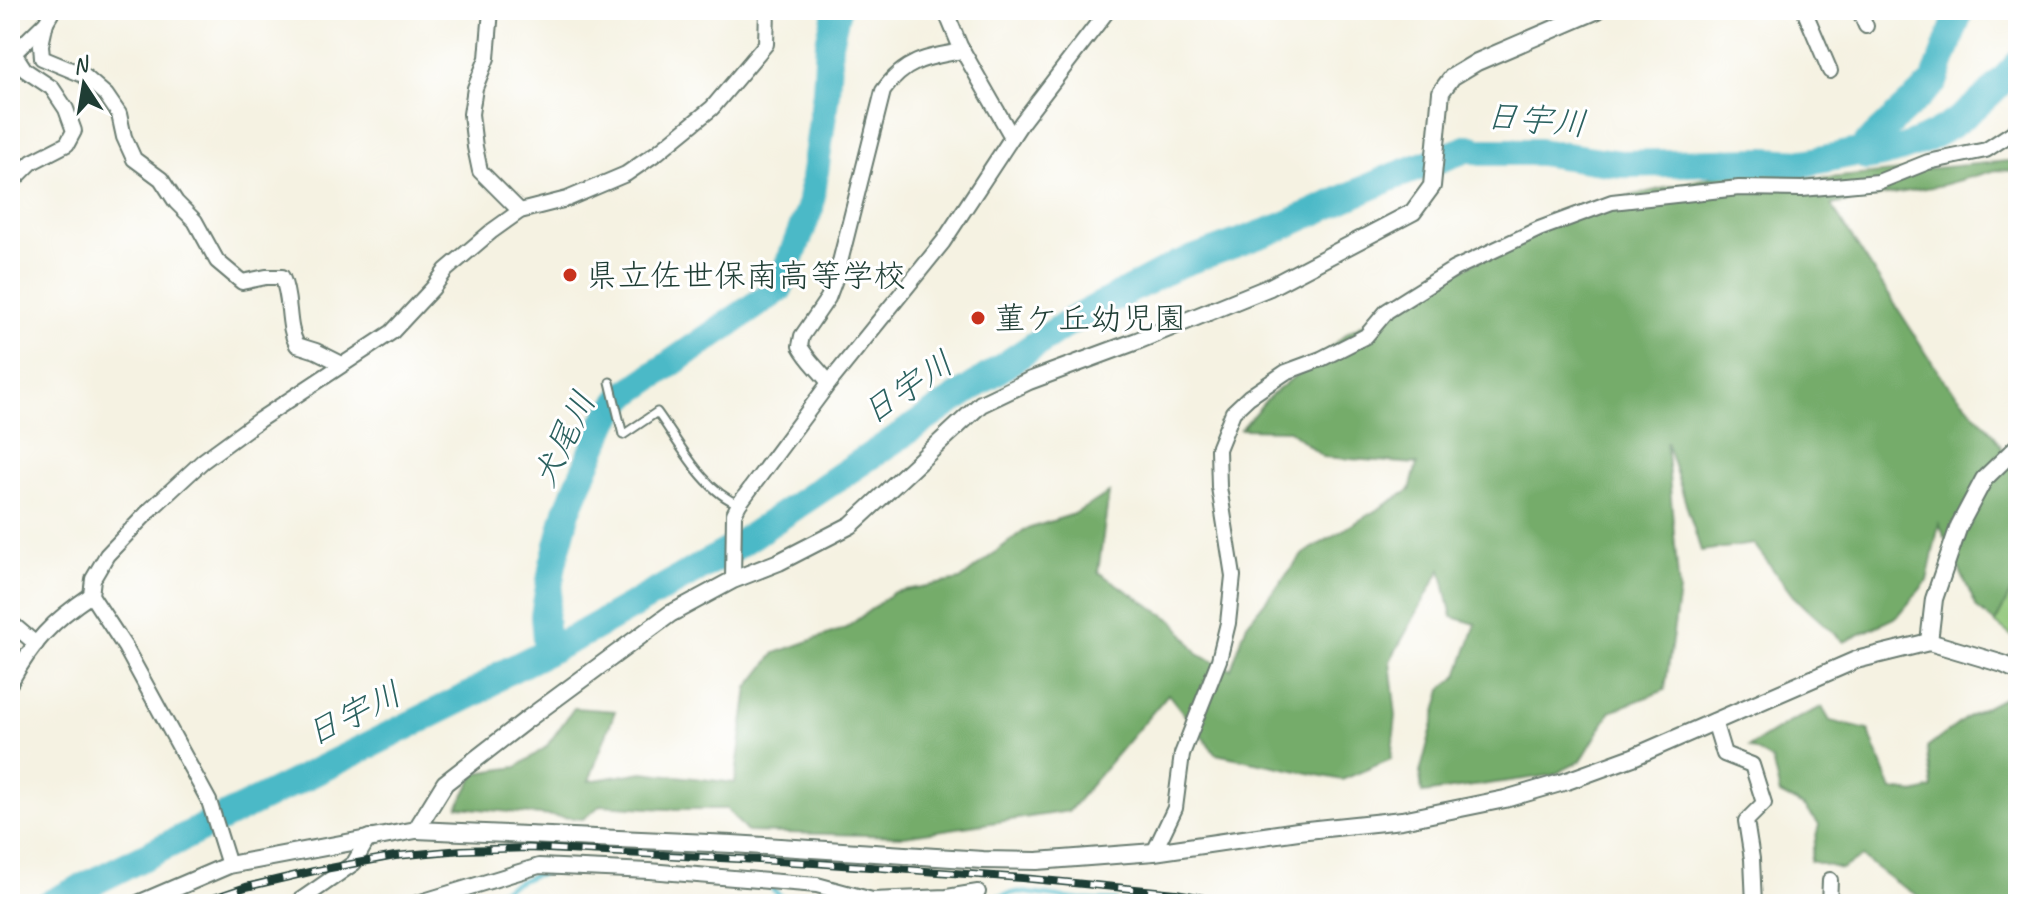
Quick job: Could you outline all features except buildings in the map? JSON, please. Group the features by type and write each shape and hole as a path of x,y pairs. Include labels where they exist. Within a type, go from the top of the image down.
{"street":[{"path":"491,10 487,58 475,88 471,114 475,147 480,171 520,211"},
{"path":"228,860 209,801 125,647 91,595 93,579 107,555 203,461 392,332 446,270 520,211 567,199 626,174 712,108 766,44 767,10"},
{"path":"945,10 963,51 1012,137"},
{"path":"733,574 737,509 829,383 943,242 1012,137 1108,10"},
{"path":"416,830 445,783 456,774 670,614 733,574 779,562 851,525 981,404 1029,381 1270,287 1413,212 1432,186 1441,92 1452,77 1477,62 1598,10"},
{"path":"1804,10 1830,71"},
{"path":"1859,10 1866,26"},
{"path":"50,16 41,45 42,58 83,75 106,95 119,114 124,137 134,159 161,179 176,202 195,221 217,261 242,282 282,277 288,289 292,335 297,345 342,364"},
{"path":"10,184 32,162 67,144 74,131 66,109 52,88 25,70 12,55 50,16"},
{"path":"829,383 818,367 808,361 800,346 802,336 828,298 837,274 883,91 894,76 913,62 963,51"},
{"path":"1154,852 1175,808 1182,754 1219,660 1228,623 1233,576 1219,487 1218,449 1233,412 1249,397 1286,372 1321,359 1366,336 1387,311 1454,269 1539,229 1612,202 1739,188 1802,189 1878,182 1928,162 1986,150 2018,129"},
{"path":"1929,642 1934,599 1959,526 1984,479 2018,446"},
{"path":"10,683 51,624 91,595"},
{"path":"10,622 36,644"},
{"path":"138,904 228,860 416,830 732,844 983,860 1037,861 1154,852 1402,820 1505,799 1580,777 1856,660 1929,642 2018,671"},
{"path":"1714,721 1724,754 1752,765 1764,803 1746,821 1754,904"},
{"path":"295,904 354,863 369,837"},
{"path":"414,904 539,866 635,870 817,885 872,900 979,898"},
{"path":"1829,904 1830,880"}],"lane":[{"path":"610,382 623,435 657,412 709,484 737,509"}],"green space":[{"path":"2018,160 2018,171 1996,170 1943,185 1831,205 1943,379 1993,433 2018,474 2018,578 1995,623 1977,608 1939,524 1927,581 1898,616 1844,642 1793,596 1754,544 1701,551 1666,441 1679,591 1665,690 1611,711 1581,761 1553,775 1422,793 1420,773 1442,689 1458,676 1476,624 1452,617 1441,569 1390,661 1396,716 1391,759 1342,780 1216,754 1168,694 1069,811 904,836 747,832 727,809 601,805 583,819 458,807 476,773 517,767 546,747 574,708 615,711 589,781 643,772 735,783 748,688 775,653 846,628 894,592 960,580 1024,530 1074,514 1109,493 1098,572 1175,622 1199,655 1231,669 1247,624 1303,554 1410,490 1417,464 1323,457 1289,430 1241,429 1268,398 1350,331 1571,210 1737,171 1818,179"},
{"path":"2018,578 2018,641 1995,623"},
{"path":"2015,692 2018,694 2018,904 1932,904 1862,857 1841,869 1810,861 1819,825 1805,807 1780,794 1772,760 1749,747 1822,707 1830,721 1868,730 1892,790 1914,793 1933,788 1927,748 1967,717"}],"waterway":[{"name":"犬尾川","path":"547,650 544,616 553,564 567,511 606,420 625,395 779,289 810,208 826,92 829,43 837,10"},
{"name":"日宇川","path":"1864,151 1866,145 1934,82 1960,10"},
{"name":"日宇川","path":"49,904 478,691 502,674 584,633 732,549 1069,322 1177,265 1281,227 1390,178 1469,148 1481,152 1539,152 1621,164 1804,163 1864,151 1867,157 1891,152 1951,125 1985,98 2018,64"},
{"path":"469,904 534,875 552,872"},
{"path":"769,886 790,904"},
{"path":"959,904 1019,892 1116,901"}],"railway":[{"path":"196,904 246,887 395,856 529,848 1022,878 1176,893 1237,904"}],"place":[{"name":"県立佐世保南高等学校","path":"570,275"},
{"name":"菫ケ丘幼児園","path":"978,318"}]}
